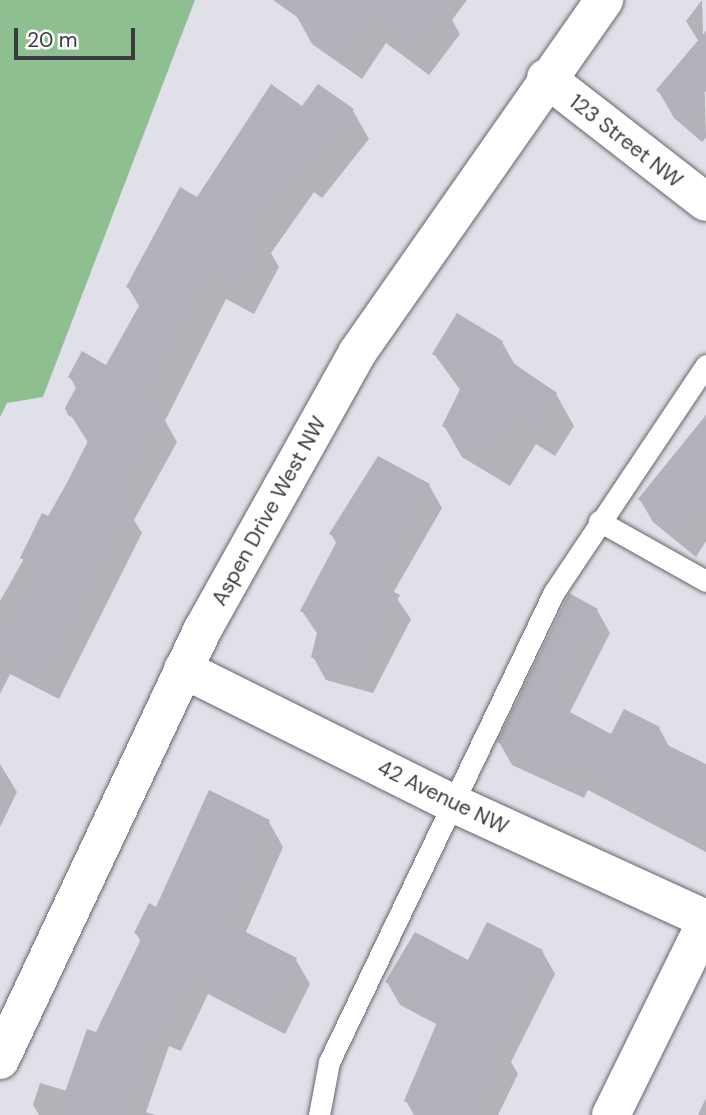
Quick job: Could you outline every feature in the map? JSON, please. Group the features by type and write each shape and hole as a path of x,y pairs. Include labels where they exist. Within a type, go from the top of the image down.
{"street":[{"name":"Aspen Drive West NW","path":"0,1060 183,669 357,354 546,78 604,0"},
{"name":"123 Street NW","path":"546,78 706,202"},
{"name":"42 Avenue NW","path":"183,669 450,802 706,920"},
{"path":"611,1115 706,920"}],"lane":[{"path":"318,1115 329,1062 450,802 554,592 599,521 706,365"},
{"path":"599,521 706,581"}],"green space":[{"path":"0,0 195,0 43,397 7,403 0,417"}],"building":[{"path":"273,0 448,0 412,47 369,15 345,51"},
{"path":"706,31 706,91 685,115 656,90"},
{"path":"271,84 302,106 318,84 354,109 306,171 297,165 251,230 264,237 237,287 209,272 144,402 162,413 115,498 127,504 43,672 0,651 0,644 38,567 20,558 42,513 50,517 94,429 68,415 65,408 78,384 68,377 82,351 106,365 144,297 126,287 180,187 197,197"},
{"path":"457,313 503,341 497,352 557,393 537,426 517,414 492,456 442,426 467,375 432,354"},
{"path":"706,415 706,499 682,536 638,499"},
{"path":"378,456 430,484 374,582 400,595 360,671 342,661 330,667 311,657 320,621 300,611 338,539 329,534"},
{"path":"569,593 598,609 551,702 611,734 624,709 660,727 655,739 706,764 706,836 575,768 571,776 497,742"},
{"path":"209,790 270,820 226,922 297,958 271,1010 194,971 167,1027 155,1022 122,1115 57,1115 87,1029 96,1032 142,937 134,933 149,903 156,907"},
{"path":"487,922 543,950 496,1045 506,1050 474,1115 432,1115 404,1101 441,1013 385,982 415,932 468,960"}]}
